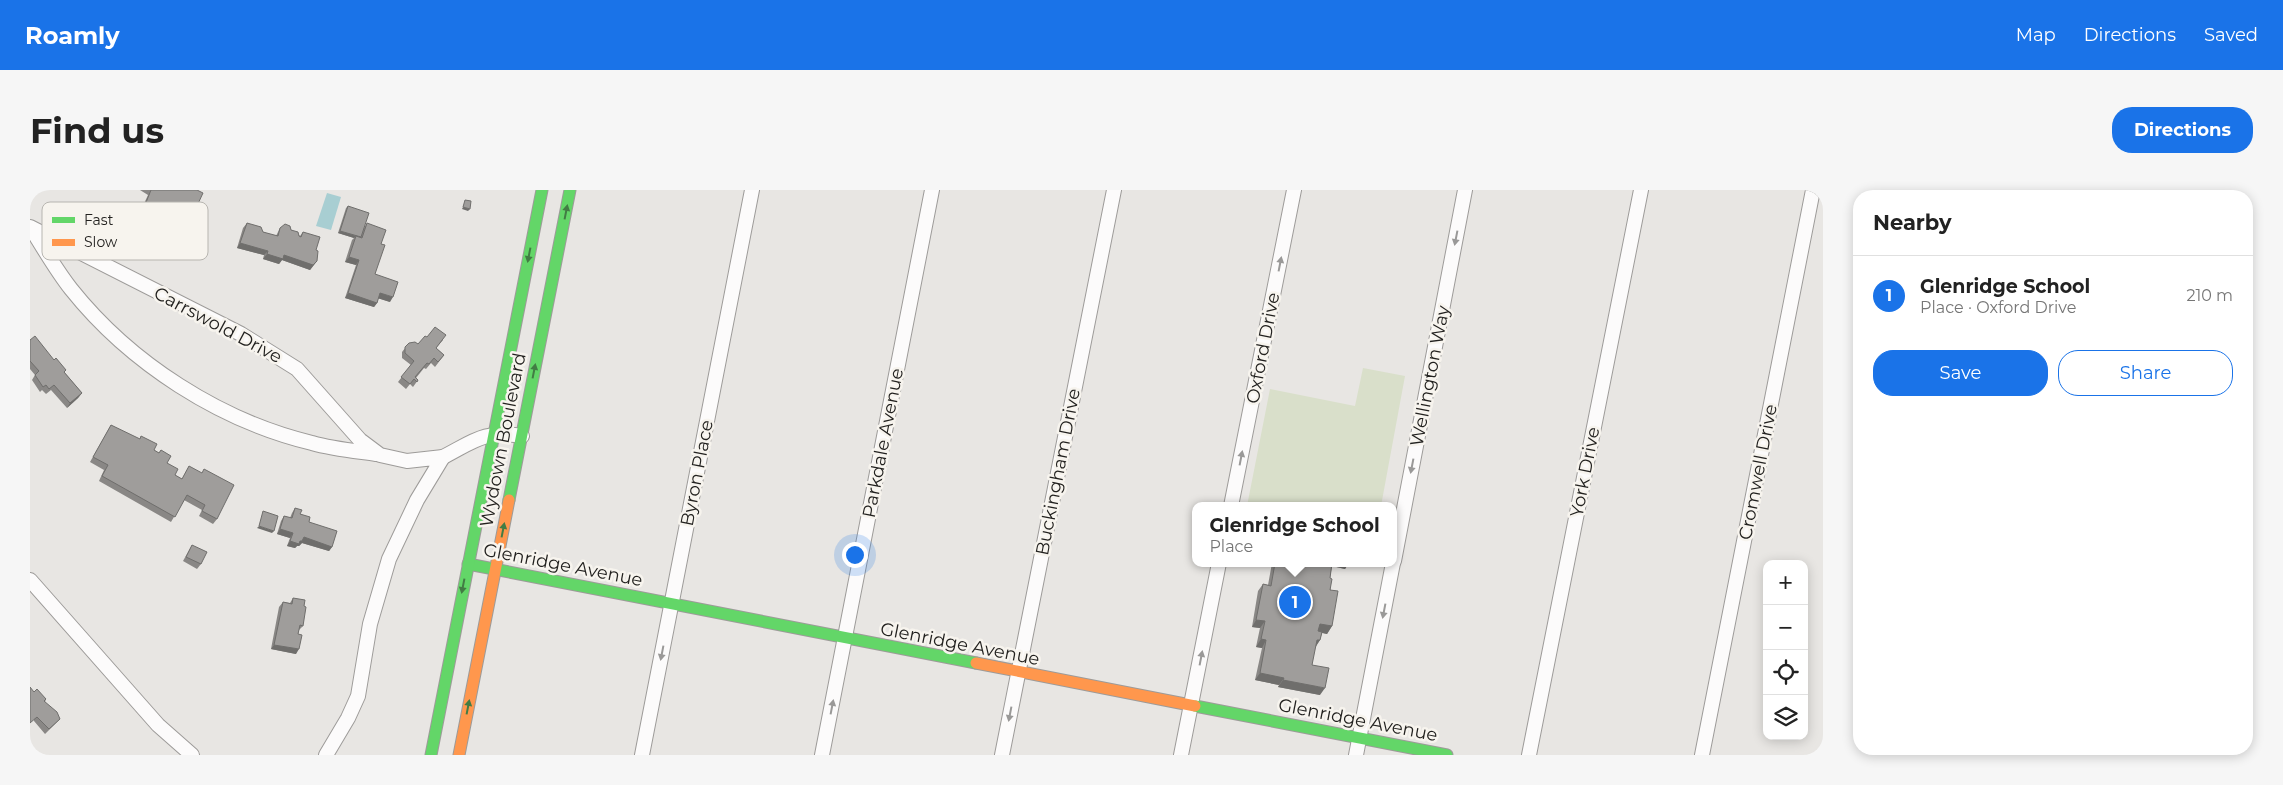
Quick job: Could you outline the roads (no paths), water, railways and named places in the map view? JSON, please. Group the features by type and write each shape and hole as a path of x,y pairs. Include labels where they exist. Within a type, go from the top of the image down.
{"street":[{"name":"Wydown Boulevard","path":"431,755 542,190"},
{"name":"Wydown Boulevard","path":"459,755 570,190"},
{"name":"Byron Place","path":"642,755 752,190"},
{"name":"Parkdale Avenue","path":"822,755 932,190"},
{"name":"Buckingham Drive","path":"1002,755 1114,190"},
{"name":"Oxford Drive","path":"1232,502 1294,190"},
{"name":"Wellington Way","path":"1397,546 1465,190"},
{"name":"York Drive","path":"1529,755 1641,190"},
{"name":"Cromwell Drive","path":"1702,755 1813,190"},
{"name":"Carrswold Drive","path":"30,228 42,234"},
{"name":"Carrswold Drive","path":"30,228 42,246"},
{"name":"Carrswold Drive","path":"51,260 70,288 109,332 189,392 251,423 312,444 407,461 443,457 494,433 522,436"},
{"name":"Carrswold Drive","path":"94,260 241,334 297,369 360,440 380,455"},
{"path":"326,755 348,718 358,696 370,624 389,559 417,500 443,457"},
{"name":"Glenridge Avenue","path":"468,564 1018,673 1447,755"},
{"path":"1181,755 1219,567"},
{"name":"Wellington Way","path":"1356,755 1393,567"},
{"path":"30,580 158,725 192,755"}],"water":[{"path":"327,193 341,197 331,230 316,226"}],"place":[{"name":"Glenridge School","path":"1295,602"}]}
